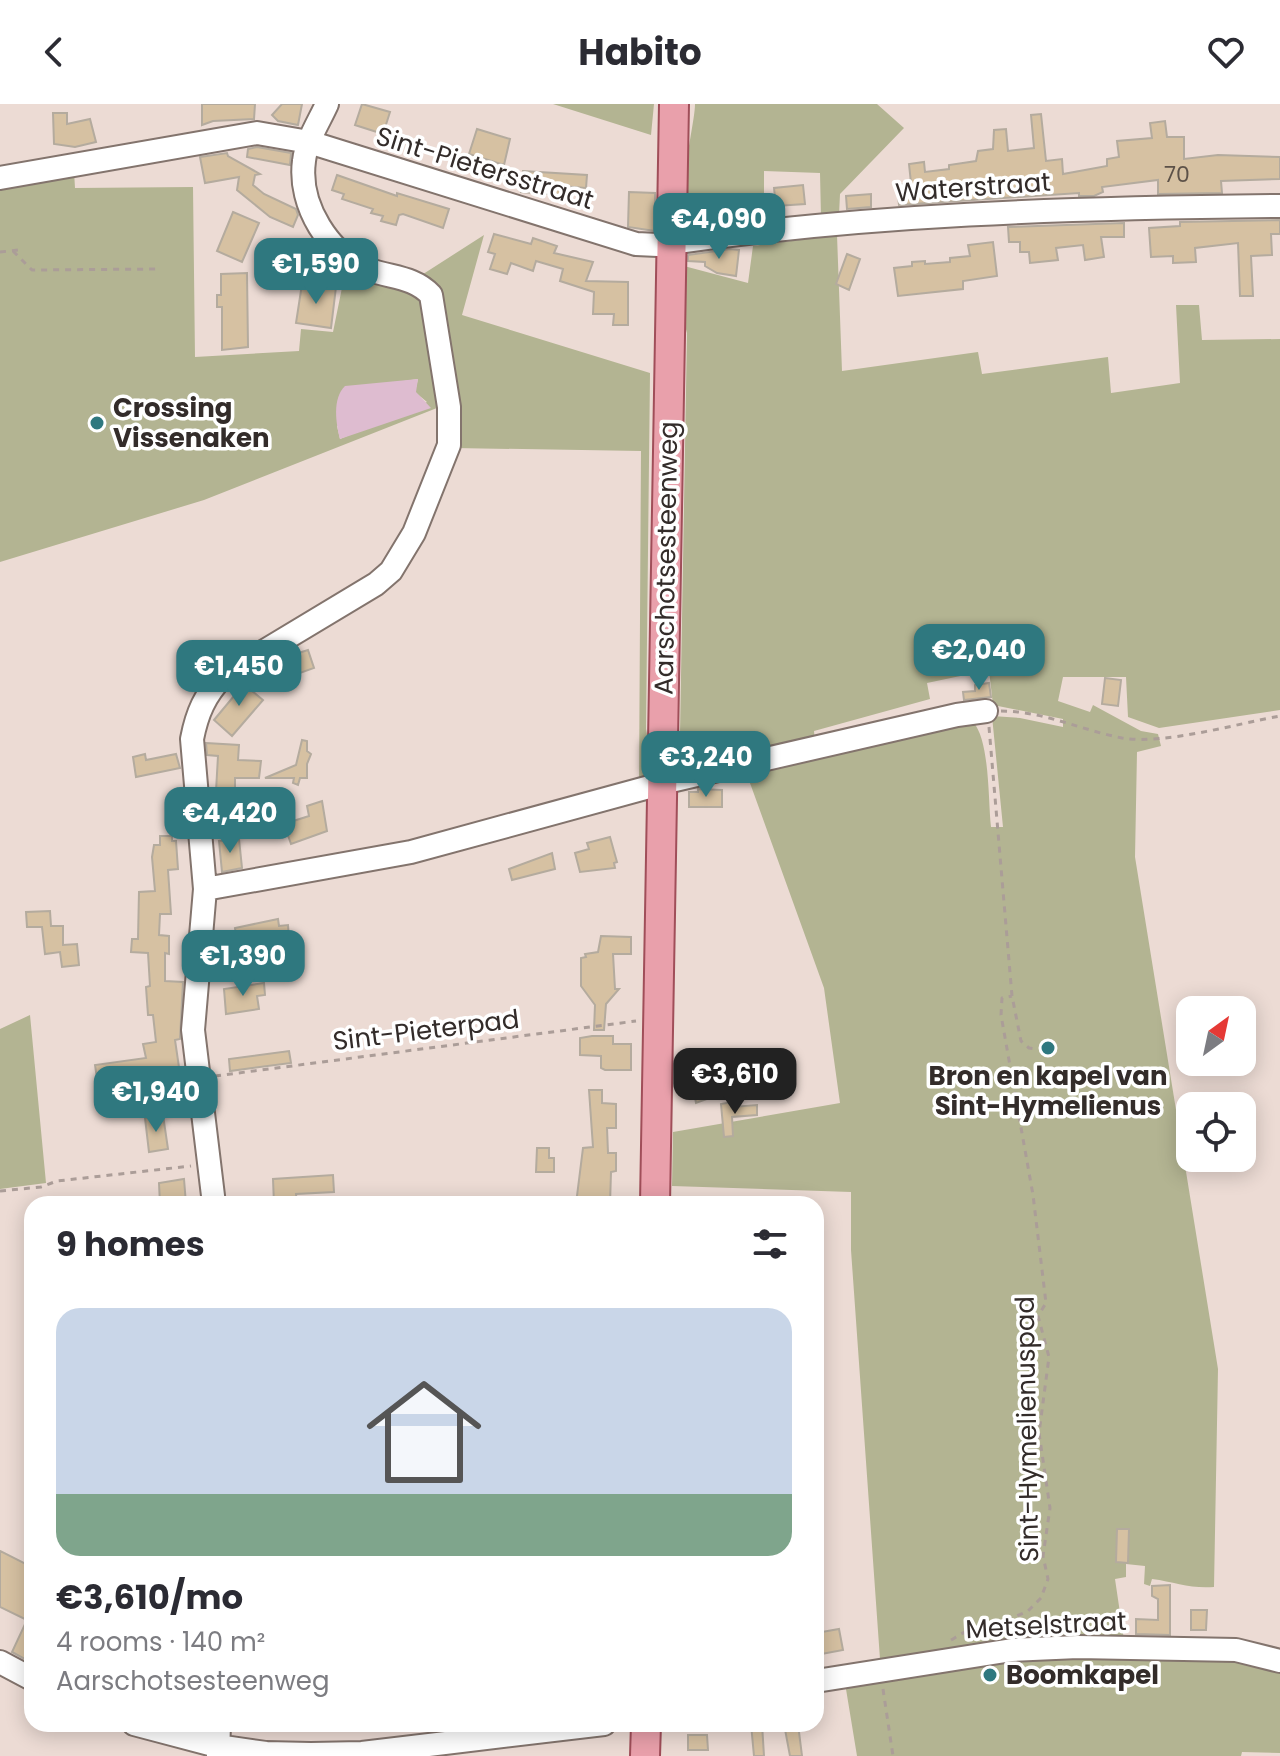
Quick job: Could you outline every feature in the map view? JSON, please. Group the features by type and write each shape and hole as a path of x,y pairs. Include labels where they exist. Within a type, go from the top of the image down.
{"main road":[{"name":"Aarschotsesteenweg","path":"655,1196 674,104"},
{"path":"645,1756 646,1732"}],"street":[{"path":"213,1196 193,1030 205,889 192,739 196,717 208,692 223,676 376,584 391,571 414,533 449,445 449,407 431,295 420,283 371,270 354,262 324,235 315,218 304,182 304,160 327,104"},
{"name":"Sint-Pietersstraat","path":"0,178 257,133 309,142 636,244 671,243"},
{"name":"Waterstraat","path":"671,243 879,222 1086,208 1280,206"},
{"path":"205,889 411,852 804,749 986,711"},
{"name":"Metselstraat","path":"824,1680 1012,1650 1078,1647 1236,1650 1280,1661"},
{"path":"0,1662 24,1675"},
{"path":"171,1732 266,1753 362,1753 537,1732"}],"path":[{"path":"0,252 19,250"},
{"path":"13,251 32,270 160,269"},
{"path":"1038,1049 1029,1048 1021,1041 1012,996 986,711 1012,711 1123,738 1151,739 1280,716"},
{"name":"Sint-Hymelienuspad","path":"934,1661 944,1645 966,1630 979,1626 987,1629 1028,1611 1041,1598 1048,1579 1043,1556 1050,1508 1039,1433 1049,1357 1038,1316 1046,1303 1033,1195 1006,1057 1002,998 1012,996"},
{"name":"Sint-Pieterpad","path":"200,1078 658,1019"},
{"path":"0,1191 41,1187 57,1181 211,1164"},
{"path":"878,1670 893,1756"}],"green space":[{"path":"553,104 654,104 651,135"},
{"path":"695,104 877,104 904,128 840,194 839,215 821,217 820,173 764,171 764,223 709,228 692,220 685,190"},
{"name":"Crossing Vissenaken","path":"74,171 75,188 193,187 195,357 299,351 301,329 333,332 346,268 420,293 442,406 204,500 0,562 0,182","holes":["418,379 415,392 427,402 340,439 337,426 390,383"]},
{"path":"484,235 462,315 650,373 646,729 651,756 650,777 639,785 641,451 454,448 417,278"},
{"path":"837,235 842,371 978,352 982,374 1108,357 1111,393 1180,383 1176,305 1199,305 1202,340 1280,339 1280,710 1159,728 1128,717 1126,677 1063,677 1058,701 1090,712 1093,705 1141,731 1158,734 1161,746 1137,752 1135,857 1176,1110 1176,1172 1186,1172 1218,1369 1214,1587 1152,1579 1150,1586 1144,1584 1145,1566 1126,1564 1126,1577 1115,1579 1124,1640 975,1646 880,1659 851,1250 851,1192 672,1186 673,1132 840,1103 824,988 746,772 973,722 983,742 991,827 1003,827 992,716 1063,727 1063,719 993,705 989,670 927,683 930,699 814,731 815,743 683,772 676,768 675,750 680,733 687,333 683,318 684,266 748,283 753,246"},
{"path":"30,1015 46,1183 0,1189 0,1029"},
{"path":"1234,1656 1280,1667 1280,1753 1242,1752 1241,1756 857,1756 845,1683 940,1668 1048,1657"}],"shaded area":[{"path":"418,379 416,392 431,408 340,439 337,404 345,386"}],"building":[{"path":"202,104 255,104 254,119 213,121 202,125"},
{"path":"282,104 302,104 298,125 278,121 272,115"},
{"path":"362,104 390,112 383,134 355,125"},
{"path":"53,113 67,113 67,124 90,119 96,142 75,147 54,144"},
{"path":"1041,114 1046,161 1062,159 1063,174 1107,166 1107,159 1119,157 1117,141 1152,138 1150,123 1165,121 1167,137 1184,137 1184,159 1218,155 1280,157 1280,179 1221,181 1222,193 1158,194 1158,180 1102,187 1103,192 1094,196 1079,196 1079,193 899,205 897,185 911,183 909,164 924,162 925,172 976,161 978,151 993,149 994,130 1006,129 1008,151 1034,148 1031,115"},
{"path":"477,129 510,139 504,165 469,154"},
{"path":"257,147 291,153 290,165 247,157 248,149"},
{"path":"227,153 260,174 255,175 253,185 264,194 296,209 298,215 293,227 270,217 237,190 239,177 205,183 200,157"},
{"path":"523,171 587,175 586,188 561,186 561,195 521,192"},
{"path":"337,175 397,196 397,193 449,209 443,228 403,214 399,215 396,225 381,221 383,216 371,213 373,209 342,199 344,194 332,190"},
{"path":"803,185 805,204 776,206 774,188"},
{"path":"629,192 655,193 655,231 628,227"},
{"path":"871,194 871,207 847,209 846,196"},
{"path":"233,212 259,223 242,262 217,251"},
{"path":"1280,220 1280,234 1271,234 1272,255 1251,256 1253,296 1240,296 1238,243 1195,248 1196,262 1173,263 1173,256 1151,257 1149,228 1180,226 1180,222"},
{"path":"1124,223 1124,237 1101,237 1104,257 1085,260 1083,245 1056,248 1058,260 1030,263 1029,252 1020,252 1020,242 1009,242 1008,227"},
{"path":"494,234 531,244 533,238 557,246 554,253 593,262 586,281 628,282 628,325 613,325 614,314 593,314 594,292 560,281 563,269 536,261 533,271 511,263 507,274 490,269 495,254 488,252"},
{"path":"993,242 997,276 963,281 963,289 898,296 894,268 912,266 912,262 950,262 950,258 970,256 968,245"},
{"path":"739,250 736,276 717,273 705,266 705,262 688,261 688,255"},
{"path":"847,254 860,259 849,290 836,284"},
{"path":"247,273 248,347 222,350 222,307 217,307 217,295 221,295 221,274"},
{"path":"302,284 336,287 331,328 296,323"},
{"path":"308,650 314,668 272,683 266,666"},
{"path":"249,678 260,688 252,691 263,700 232,736 214,720"},
{"path":"1105,678 1121,680 1118,706 1102,704"},
{"path":"989,683 991,697 964,700 963,692 975,691 975,685"},
{"path":"302,740 307,741 307,751 311,754 307,778 300,778 298,785 293,783 294,778 265,778 296,765"},
{"path":"206,743 239,745 238,760 261,761 259,778 235,778 235,811 213,812 212,791 216,791 218,756 207,755"},
{"path":"145,754 146,760 176,754 180,768 136,777 133,757"},
{"path":"698,789 722,790 722,807 689,807 689,792 698,792"},
{"path":"322,801 327,831 291,844 284,824 309,816 307,806"},
{"path":"160,836 172,836 172,841 176,841 178,869 168,870 171,914 160,914 159,935 169,936 169,954 165,953 165,981 183,982 180,1039 175,1040 181,1081 98,1085 95,1065 146,1058 143,1044 156,1042 153,1015 148,1015 148,953 131,952 132,939 138,939 139,892 155,891 152,857 154,845 160,845"},
{"path":"610,837 617,862 614,863 615,868 580,872 575,853 589,849 587,843"},
{"path":"239,839 242,868 222,872 219,841"},
{"path":"552,853 555,869 512,880 509,869"},
{"path":"50,911 51,926 63,926 63,945 77,944 79,965 62,967 60,952 45,954 42,927 27,927 26,912"},
{"path":"278,919 279,926 288,925 289,939 245,945 244,942 237,943 235,928"},
{"path":"601,936 631,937 631,954 613,954 615,989 619,989 606,1004 604,1030 594,1030 595,1005 581,986 581,958 586,957 585,954 598,952"},
{"path":"264,983 265,995 257,996 259,1009 226,1014 224,989"},
{"path":"613,1036 613,1044 631,1044 631,1070 605,1070 601,1068 601,1056 580,1055 580,1038"},
{"path":"289,1051 291,1063 230,1071 229,1059"},
{"path":"716,1060 718,1084 722,1084 723,1093 696,1103 690,1072 695,1072 694,1063"},
{"path":"589,1090 602,1090 602,1103 616,1104 616,1128 607,1128 608,1153 616,1153 616,1171 611,1172 610,1196 577,1196 583,1148 593,1147"},
{"path":"732,1102 732,1107 757,1105 757,1115 732,1117 733,1136 724,1137 721,1104"},
{"path":"163,1115 168,1149 149,1152 145,1118"},
{"path":"537,1148 549,1148 549,1158 554,1158 554,1172 536,1172"},
{"path":"333,1175 334,1192 274,1196 273,1179"},
{"path":"184,1179 185,1196 160,1196 159,1183"},
{"path":"1117,1529 1129,1529 1128,1563 1116,1562"},
{"path":"0,1551 24,1563 24,1619 0,1607"},
{"path":"1170,1585 1170,1635 1136,1634 1136,1619 1158,1620 1158,1599 1152,1596 1152,1586"},
{"path":"1191,1610 1207,1610 1206,1630 1191,1630"},
{"path":"24,1626 24,1659 12,1652"},
{"path":"839,1629 843,1650 824,1654 824,1632"},
{"path":"752,1732 762,1732 764,1756 754,1756"},
{"path":"786,1732 799,1732 802,1756 790,1756"},
{"path":"688,1735 707,1735 708,1750 688,1750"}],"place":[{"name":"Crossing Vissenaken","path":"97,423"},
{"name":"Bron en kapel van Sint-Hymelienus","path":"1048,1048"},
{"name":"Boomkapel","path":"990,1675"}]}
